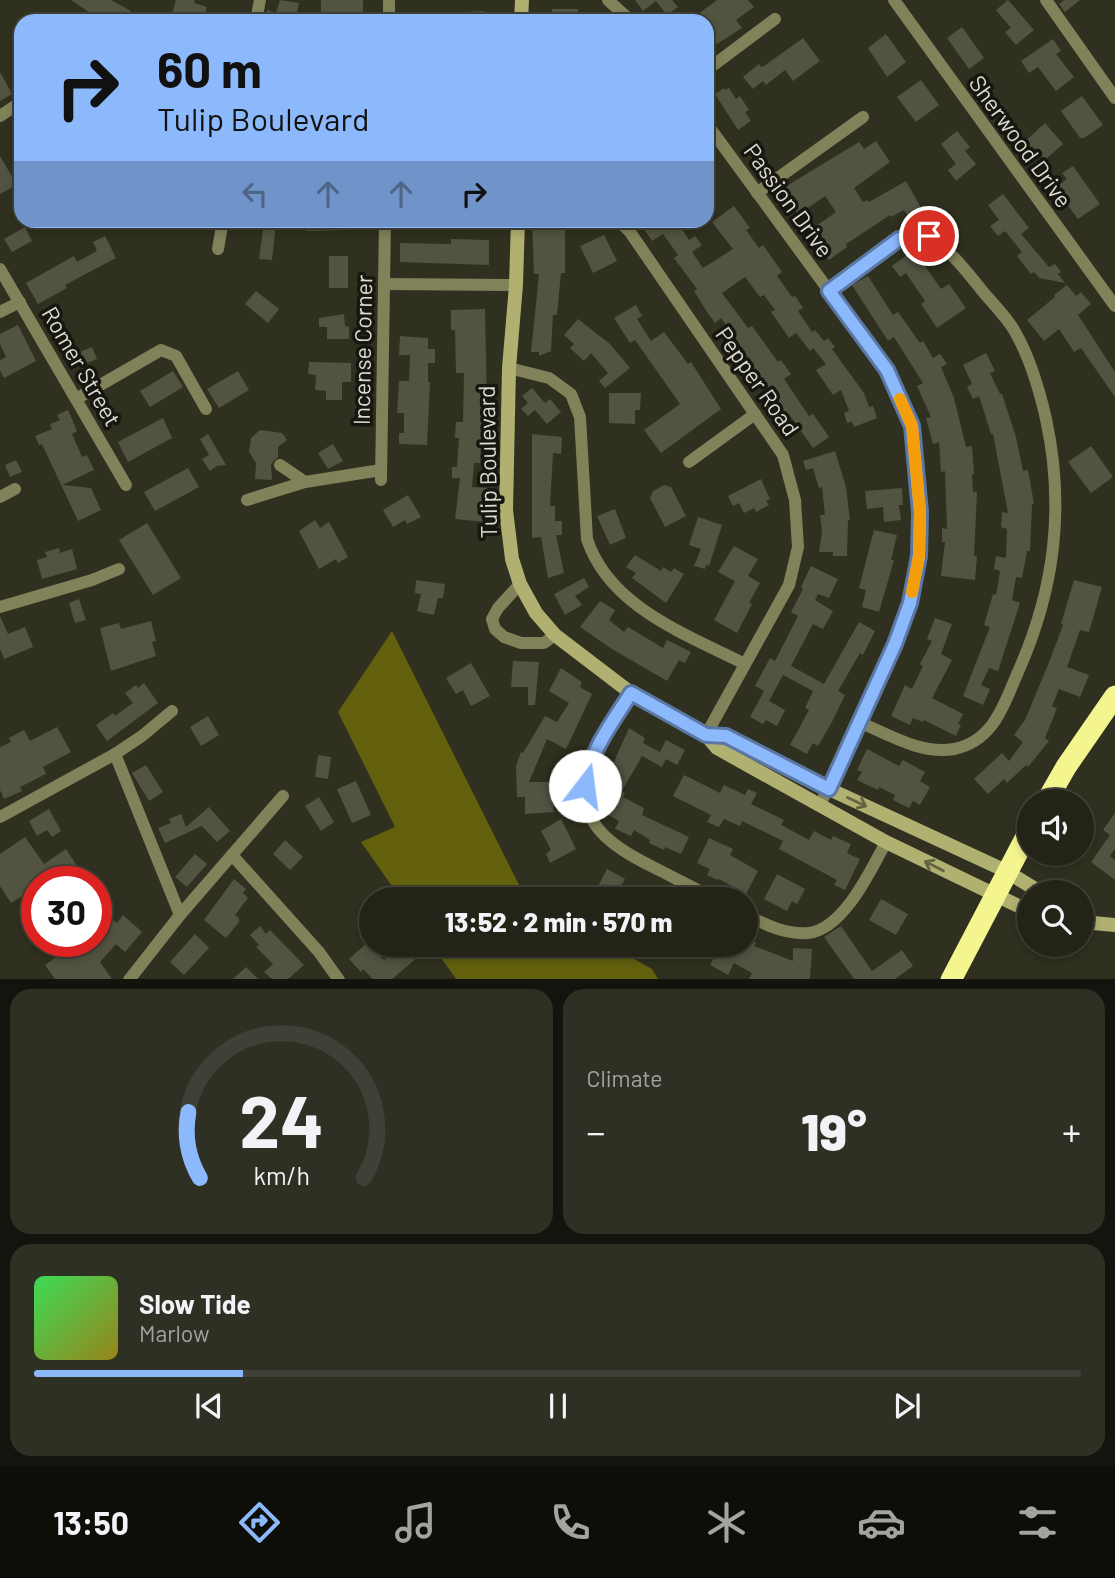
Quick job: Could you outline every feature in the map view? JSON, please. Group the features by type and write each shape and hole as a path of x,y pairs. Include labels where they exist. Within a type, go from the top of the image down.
{"highway":[{"path":"1053,789 1115,695"},
{"path":"951,979 1017,852"}],"street":[{"path":"608,0 623,14"},
{"name":"Sherwood Drive","path":"894,0 1115,306"},
{"path":"1046,0 1115,98"},
{"path":"714,65 775,19"},
{"path":"757,192 863,117"},
{"name":"Passion Drive","path":"714,134 887,370 912,426 920,512 919,556 910,603 895,644 820,805"},
{"path":"218,249 222,228"},
{"name":"Incense Corner","path":"305,482 381,475 385,228"},
{"name":"Tulip Boulevard","path":"518,228 509,368 506,510 512,559 520,584 536,613 555,635 631,693 706,735 717,748 887,842 1017,906"},
{"name":"Pepper Road","path":"626,228 783,455 795,500 799,547 789,585 706,735"},
{"path":"829,291 899,239 929,236 950,251 1013,329 1038,382 1053,452 1057,511 1053,557 1032,641 996,722 980,739 955,749 934,750 919,747 859,722"},
{"name":"Romer Street","path":"0,269 126,485"},
{"path":"384,284 516,285"},
{"path":"0,312 20,302"},
{"path":"76,399 162,350 176,356 206,409"},
{"path":"509,368 549,378 571,394 580,417 587,539 592,556 611,582 635,605 745,664"},
{"path":"689,462 755,414"},
{"path":"281,465 305,482"},
{"path":"247,500 305,482"},
{"path":"0,497 15,489"},
{"path":"0,607 92,580 119,569"},
{"path":"520,584 498,608 492,619 495,629 504,637 521,643 544,643 555,635"},
{"path":"631,693 588,766 585,786 587,809 593,823 613,845 681,887"},
{"path":"0,817 115,754 172,711"},
{"name":"Tulip Boulevard","path":"706,735 726,736 829,789 1021,880"},
{"path":"115,754 180,915"},
{"path":"129,979 180,915 283,796"},
{"path":"758,920 796,933 819,930 832,923 867,877 887,842"},
{"path":"232,855 319,952 339,979"},
{"path":"1094,924 1115,926"}],"shaded area":[{"path":"392,631 520,887 393,887 361,842 395,827 338,712"},
{"path":"440,957 630,957 652,969 658,979 456,979"}],"building":[{"path":"71,0 111,0 131,11 130,14 92,14"},
{"path":"176,0 195,0 194,3 207,7 205,14 172,14"},
{"path":"280,0 299,3 297,14 266,14 267,10 276,13"},
{"path":"321,0 363,0 363,13 321,13"},
{"path":"635,0 672,0 678,7 666,14 656,1 643,11"},
{"path":"717,0 748,0 754,7 736,20 742,28 717,44 714,40 714,14 698,14"},
{"path":"1008,0 1034,30 1016,45 1005,32 1011,28 996,10"},
{"path":"1064,0 1080,0 1065,12 1059,4"},
{"path":"552,9 578,9 578,14 552,14"},
{"path":"484,11 484,14 449,14"},
{"path":"962,27 984,58 969,69 947,38"},
{"path":"886,34 906,62 887,77 868,48"},
{"path":"803,38 820,61 793,81 785,70 766,85 763,81 753,89 743,77 759,64 764,66"},
{"path":"1053,39 1061,51 1056,54 1074,77 1056,91 1038,67 1029,73 1021,61"},
{"path":"0,72 12,94 0,101"},
{"path":"921,80 939,105 916,122 897,97"},
{"path":"729,88 736,99 740,96 749,110 745,112 751,121 738,130 715,94"},
{"path":"1082,96 1103,125 1080,138 1061,111"},
{"path":"1045,123 1063,144 1045,160 1035,149 1031,152 1023,143"},
{"path":"957,131 970,147 965,151 976,164 956,181 948,170 956,164 941,144"},
{"path":"876,141 890,162 854,188 863,202 869,202 906,181 921,208 908,216 904,210 891,217 890,215 846,244 847,247 829,260 809,231 836,212 825,196 798,215 780,190 859,142 864,149"},
{"path":"0,156 14,180 14,187 0,194"},
{"path":"1073,166 1100,204 1078,219 1055,188 1067,179 1062,173"},
{"path":"1003,194 1029,228 1021,234 1049,267 1055,264 1065,283 1039,278 1034,272 1031,274 1017,256 1022,252 1005,231 998,236 990,226 999,220 988,205"},
{"path":"734,206 750,228 746,230 759,248 763,245 782,272 777,276 803,308 798,311 812,332 815,330 824,341 828,338 835,347 832,349 864,393 869,407 873,406 877,418 854,427 852,422 847,423 844,413 849,411 841,390 833,395 816,370 826,364 813,348 810,351 796,333 789,338 771,312 775,310 764,295 760,297 745,277 722,293 748,328 752,326 778,362 781,360 791,374 784,379 809,416 813,414 829,437 813,448 791,417 787,420 747,366 744,368 737,358 745,352 721,318 715,323 707,312 694,291 697,289 674,258 678,255 663,234 652,241 643,228 681,228 689,240 695,236 702,245 692,252 703,268 733,249 714,225 714,221"},
{"path":"26,228 32,241 12,252 4,239"},
{"path":"251,228 275,228 272,260 259,259 263,229"},
{"path":"307,228 350,228 350,230 307,231"},
{"path":"532,228 565,228 565,273 561,273 557,315 553,315 551,351 539,356 539,352 531,352 539,274 534,274"},
{"path":"604,235 617,261 593,273 580,246"},
{"path":"105,236 116,258 65,285 67,288 38,304 26,283 74,256 77,262 97,251 93,242"},
{"path":"451,239 489,240 489,265 400,262 400,243 451,244"},
{"path":"914,250 941,289 949,284 966,308 937,328 921,304 925,301 906,273 900,277 892,266"},
{"path":"329,256 348,256 348,288 329,288"},
{"path":"868,276 893,315 898,312 920,343 923,341 933,358 940,354 947,364 941,367 954,398 966,447 972,446 973,492 977,492 975,580 941,576 945,542 942,542 942,528 947,529 945,471 941,472 939,442 933,444 926,418 931,417 917,386 923,383 894,337 888,341 852,285"},
{"path":"1067,285 1076,296 1081,292 1091,304 1078,315 1115,372 1115,397 1081,348 1074,352 1059,329 1044,341 1027,320"},
{"path":"256,291 279,309 268,323 245,304"},
{"path":"636,305 642,316 637,319 651,341 664,332 688,364 691,362 721,409 661,453 644,430 680,404 635,340 630,343 614,318"},
{"path":"485,309 487,404 484,404 480,463 474,463 472,487 488,488 485,522 455,519 460,478 452,478 452,467 457,467 459,438 455,438 456,422 463,422 464,373 456,373 455,330 451,330 451,310"},
{"path":"344,314 345,326 349,327 349,339 327,339 327,327 319,327 319,318"},
{"path":"578,319 610,344 630,368 605,388 599,381 608,373 591,353 584,361 570,348 574,344 564,335"},
{"path":"18,325 36,361 4,378 0,370 0,360 6,357 0,344 0,334"},
{"path":"400,336 428,338 428,349 435,349 435,363 428,363 430,382 427,445 399,444 399,433 404,433 404,413 397,413 399,381 409,381 410,355 399,355"},
{"path":"92,347 97,359 79,366 75,354"},
{"path":"986,353 995,371 990,373 1002,394 1016,437 1023,471 1028,470 1034,504 1030,551 1027,551 1022,578 1016,577 1012,600 1020,603 998,671 989,668 981,685 990,689 983,705 963,696 990,627 984,625 993,594 996,595 1000,571 994,569 996,556 1006,558 1007,529 1001,527 1002,512 1008,513 993,434 979,396 973,399 967,387 972,384 963,365"},
{"path":"309,362 351,363 351,382 342,382 342,400 326,400 326,391 315,390 316,375 308,374"},
{"path":"173,371 183,387 150,407 140,391"},
{"path":"238,371 249,390 219,408 207,389"},
{"path":"532,388 545,403 550,399 561,412 547,424 535,410 528,416 521,409 528,403 522,396"},
{"path":"609,393 641,393 640,410 635,410 635,424 609,423"},
{"path":"68,410 77,431 72,434 82,457 87,455 94,470 62,485 91,488 101,510 78,521 42,444 39,445 35,436 52,429 50,424 60,420 57,415"},
{"path":"163,418 172,438 128,462 118,442"},
{"path":"260,430 282,433 287,440 278,447 278,457 271,464 272,480 255,479 256,463 249,452 251,438"},
{"path":"208,434 226,465 217,466 210,471 202,459 209,455 200,439"},
{"path":"532,434 562,437 561,454 553,453 550,506 555,506 555,521 562,521 562,535 556,535 564,573 548,578 541,537 532,538"},
{"path":"333,444 343,461 328,469 318,453"},
{"path":"1091,446 1113,477 1091,493 1068,462"},
{"path":"835,451 846,487 850,520 847,556 819,552 822,532 820,515 825,515 822,487 819,488 813,468 806,470 803,461"},
{"path":"16,460 22,472 10,477 5,465"},
{"path":"188,468 199,487 155,511 144,492"},
{"path":"761,479 770,499 766,501 769,505 756,512 754,508 744,513 739,503 733,506 728,496"},
{"path":"664,485 671,487 686,516 665,527 650,498 653,491"},
{"path":"902,488 903,505 899,505 901,520 884,522 883,507 867,509 865,491"},
{"path":"408,495 421,517 407,524 405,520 393,527 383,510"},
{"path":"615,509 626,538 610,545 597,516"},
{"path":"698,517 722,525 709,566 706,565 705,569 694,566 701,549 689,545"},
{"path":"315,520 320,528 329,522 348,557 338,563 336,559 319,569 299,531"},
{"path":"147,523 181,578 153,595 119,540"},
{"path":"874,530 897,535 891,560 894,560 879,612 862,607 866,590 859,588"},
{"path":"734,546 758,559 748,576 760,583 737,633 714,620 735,581 718,572"},
{"path":"59,548 60,553 72,549 77,569 42,579 37,560 47,557 45,552"},
{"path":"635,555 661,571 663,567 671,572 674,568 684,574 666,603 632,578 636,573 626,567"},
{"path":"811,566 838,579 829,598 818,594 815,600 833,611 823,629 813,624 791,666 824,684 859,622 875,631 863,655 860,653 838,691 845,695 832,722 818,746 813,743 807,754 790,745 809,710 805,708 813,691 783,675 769,701 785,710 777,726 766,720 763,724 750,717 764,691 755,686 770,658 775,661 798,616 791,612"},
{"path":"584,578 589,587 575,596 582,605 565,615 554,594"},
{"path":"416,580 445,584 443,598 438,598 434,615 417,611 421,594 415,593"},
{"path":"1074,580 1102,587 1089,632 1080,630 1067,667 1089,675 1080,697 1059,689 1052,706 1057,708 1045,738 1049,741 1028,767 1026,765 1007,783 1004,779 988,794 974,779 1002,753 1009,761 1023,742 1014,735 1025,720 1050,660 1063,625 1061,624"},
{"path":"79,599 86,620 75,623 69,603"},
{"path":"600,601 615,610 609,620 624,632 628,627 663,648 667,640 691,652 685,663 679,660 667,681 580,627"},
{"path":"0,616 8,634 25,627 33,647 4,659 0,649"},
{"path":"935,618 952,624 941,654 952,660 932,698 963,714 956,736 924,720 923,722 913,718 910,725 891,716 905,685 912,689 923,666 920,664 932,641 927,639"},
{"path":"151,621 156,641 152,642 156,656 111,671 100,628 119,623 121,629"},
{"path":"513,661 539,662 535,705 528,705 528,687 511,687"},
{"path":"471,663 490,696 471,706 463,690 456,694 446,678"},
{"path":"561,668 582,682 580,687 592,694 566,749 547,739 529,782 549,782 554,812 525,814 525,797 517,797 516,766 521,752 523,753 545,716 557,722 569,703 549,691"},
{"path":"144,683 158,703 107,741 96,725 133,703 125,693"},
{"path":"208,716 219,735 201,746 190,727"},
{"path":"57,727 71,752 43,767 46,774 20,787 22,791 4,799 0,790 0,747 11,742 9,738 24,730 30,741"},
{"path":"629,728 645,738 643,743 660,752 666,740 685,750 677,765 666,759 662,767 642,756 622,791 625,793 623,797 644,808 642,815 689,837 681,854 649,843 650,840 634,830 631,836 615,829 619,821 602,811 605,805 600,801 604,794 597,790 601,781 605,782"},
{"path":"867,749 899,766 903,760 925,772 920,781 930,787 920,805 913,801 909,808 893,800 895,795 857,780 862,772 857,770"},
{"path":"318,755 331,757 328,779 315,777"},
{"path":"146,765 163,792 149,801 132,773"},
{"path":"684,775 720,793 724,785 745,795 748,789 757,793 751,804 784,820 781,825 809,840 814,831 831,840 833,836 851,844 847,853 860,859 845,890 834,885 837,880 779,849 783,841 742,821 740,826 724,819 719,827 707,822 711,815 673,796"},
{"path":"356,781 371,815 352,823 337,789"},
{"path":"319,797 334,822 321,831 305,806"},
{"path":"209,807 230,831 217,842 202,826 165,843 158,828 171,823 169,819 181,814 186,827"},
{"path":"49,809 61,831 52,837 47,830 37,836 29,821"},
{"path":"1115,813 1115,849 1110,856 1115,860 1115,880 1094,864 1094,858 1110,835 1103,830"},
{"path":"561,819 576,849 550,863 546,854 551,850 541,831"},
{"path":"25,837 44,864 66,849 77,866 21,866 21,897 11,903 0,886 0,854"},
{"path":"709,838 733,849 730,855 758,871 750,887 733,887 707,875 710,869 697,863"},
{"path":"285,840 303,857 290,870 273,854"},
{"path":"195,854 207,864 187,887 175,877"},
{"path":"607,869 625,879 621,887 598,887"},
{"path":"777,874 805,889 797,904 792,901 787,911 764,899"},
{"path":"234,879 246,889 243,893 248,898 235,915 239,922 226,938 204,920"},
{"path":"881,899 908,914 896,935 869,920"},
{"path":"123,915 142,932 125,952 116,944 112,948 112,922 114,920 117,923"},
{"path":"260,926 266,934 270,930 304,965 288,979 272,979 264,972 273,964 256,947 259,945 250,935"},
{"path":"841,926 872,971 902,950 913,966 895,979 854,979 824,937"},
{"path":"195,934 209,948 184,975 170,962"},
{"path":"758,948 793,961 793,948 812,949 810,979 749,979 752,973 734,963 728,975 710,965 714,957 758,957"},
{"path":"359,950 359,957 381,957 384,960 387,957 418,957 392,979 373,979 363,969 361,972 349,959"},
{"path":"56,957 104,957 100,962 112,979 55,979 45,965"},
{"path":"246,967 258,979 233,979"}],"slow traffic":[{"path":"900,399 912,426 920,512 919,556 912,592"}],"route":[{"path":"585,786 593,754 631,693 706,735 726,736 829,789 895,644 910,603 919,556 920,512 912,426 887,370 829,291 899,239 929,236"}]}
